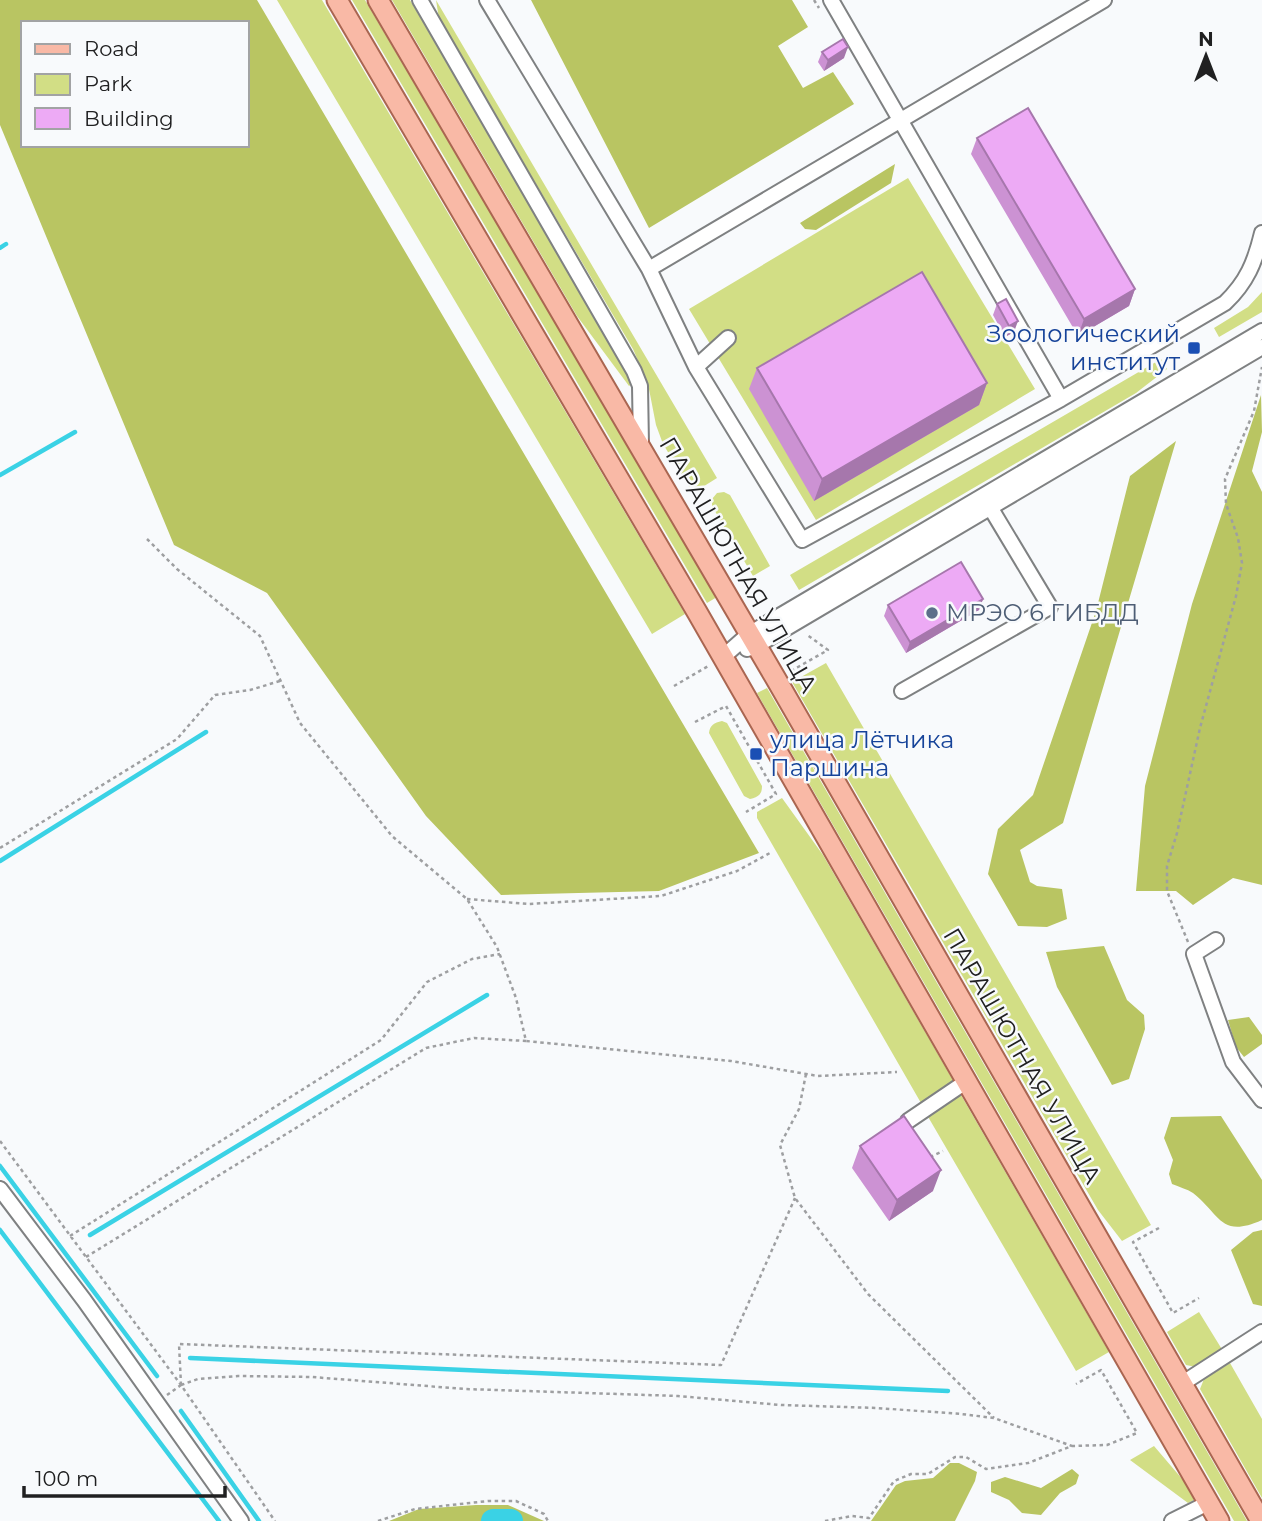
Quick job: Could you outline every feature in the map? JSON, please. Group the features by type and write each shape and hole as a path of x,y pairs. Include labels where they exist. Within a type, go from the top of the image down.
{"main road":[{"path":"337,0 723,657 1219,1521"},
{"name":"ПАРАШЮТНАЯ УЛИЦА","path":"378,0 641,446 1262,1521"}],"street":[{"path":"420,0 634,371 640,386 641,446"},
{"path":"487,0 649,270 696,367 802,540 1061,399 1225,303 1240,289 1250,274 1262,233"},
{"path":"831,0 1061,399"},
{"path":"649,270 1104,0"},
{"path":"753,640 1262,331"},
{"path":"696,367 728,338"},
{"path":"723,657 990,507 1262,347"},
{"path":"902,691 1050,607 990,507"},
{"path":"1216,940 1194,954 1233,1062 1262,1100"},
{"path":"908,1121 967,1082"},
{"path":"0,1189 76,1289 242,1521"},
{"path":"1183,1383 1262,1332"},
{"path":"1172,1521 1208,1503"}],"path":[{"path":"1194,954 1167,891 1167,866 1236,596 1242,563 1238,538 1226,504 1226,479 1254,411 1262,367"},
{"path":"147,539 177,569 260,636 300,723 392,836 467,900 500,954 516,998 526,1041"},
{"path":"790,671 828,650 800,630"},
{"path":"674,686 723,657"},
{"path":"0,848 177,739 215,695 250,690 281,681"},
{"path":"695,722 726,706 776,794 746,812"},
{"path":"467,900 529,904 661,896 737,871 770,852"},
{"path":"70,1236 381,1040 427,982 472,959 500,954"},
{"path":"86,1257 426,1048 474,1038 731,1062 818,1076 897,1072"},
{"path":"806,1074 799,1109 780,1145 795,1198 868,1294 995,1418"},
{"path":"0,1141 181,1385 275,1521"},
{"path":"929,1158 943,1151"},
{"path":"181,1385 179,1344 721,1366 795,1198"},
{"path":"1159,1228 1133,1242 1172,1313 1199,1298"},
{"path":"825,1521 852,1517 870,1518 894,1481 911,1474 928,1474 955,1457 966,1457 986,1469 1028,1463 1072,1446 1107,1445 1137,1433 1101,1370 1076,1384"},
{"path":"156,1401 181,1385 198,1379 238,1376 312,1377 465,1389 678,1396 781,1405 961,1413 995,1418 1072,1446"},
{"path":"378,1521 415,1509 488,1501 516,1501 544,1514 548,1521"}],"green space":[{"path":"0,0 257,0 759,853 659,891 501,895 426,816 267,593 174,545 0,125"},
{"path":"277,0 322,0 685,614 652,634"},
{"path":"352,0 365,0 717,597 707,603"},
{"path":"392,0 410,0 628,373 632,384 629,386 577,316"},
{"path":"436,0 717,478 693,493 663,444 656,425 648,384 633,349 439,19"},
{"path":"531,0 792,0 808,27 778,46 803,88 833,72 854,104 649,228"},
{"path":"895,164 891,183 816,230 805,229 800,223"},
{"path":"908,178 1035,389 816,520 689,309"},
{"path":"1262,292 1262,312 1219,337 1214,328 1248,307"},
{"path":"1161,359 1167,369 1136,393 799,590 790,575"},
{"path":"1261,395 1262,432 1252,471 1262,492 1262,885 1233,878 1193,905 1176,891 1136,891 1145,786 1192,604"},
{"path":"1176,441 1063,823 1020,850 1030,882 1037,886 1062,889 1067,919 1047,927 1018,926 988,874 998,829 1033,795 1096,611 1130,476"},
{"path":"717,493 730,495 770,566 753,576 712,506 712,499"},
{"path":"826,663 1151,1225 1122,1241 1098,1210 792,682"},
{"path":"767,688 1247,1521 1234,1521 757,693"},
{"path":"722,721 727,723 762,786 761,793 756,797 750,799 744,796 709,733 713,725"},
{"path":"782,798 823,855 954,1082 921,1103 757,818 757,812"},
{"path":"1104,946 1127,1000 1144,1015 1145,1029 1129,1079 1112,1085 1057,987 1046,952"},
{"path":"1249,1017 1262,1035 1262,1044 1244,1057 1236,1047 1228,1020"},
{"path":"961,1095 1109,1352 1076,1371 927,1115"},
{"path":"1221,1116 1262,1180 1262,1220 1248,1225 1237,1227 1222,1221 1193,1193 1172,1184 1169,1174 1173,1160 1164,1138 1171,1117"},
{"path":"1262,1230 1262,1306 1253,1304 1231,1250 1253,1232"},
{"path":"1199,1312 1223,1351 1196,1367 1186,1365 1167,1332"},
{"path":"1230,1363 1262,1419 1262,1498 1200,1389 1204,1379"},
{"path":"1154,1446 1183,1480 1194,1500 1188,1503 1130,1460"},
{"path":"950,1463 959,1463 977,1472 955,1521 871,1521 896,1485 905,1481 933,1478"},
{"path":"1072,1469 1079,1475 1076,1484 1060,1493 1041,1515 1022,1513 1009,1500 991,1492 991,1482 1005,1477 1041,1488"},
{"path":"508,1505 544,1521 389,1521 419,1509"}],"building":[{"path":"843,39 848,47 828,60 822,52"},
{"path":"1028,108 1135,289 1084,319 977,138"},
{"path":"922,272 987,383 822,479 757,368"},
{"path":"1006,299 1018,321 1009,326 997,304"},
{"name":"МРЭО 6 ГИБДД","path":"961,562 983,599 910,642 888,605"},
{"path":"904,1116 941,1170 897,1200 860,1146"}],"waterway":[{"path":"0,248 6,244"},
{"path":"0,475 75,432"},
{"path":"0,861 206,732"},
{"path":"90,1235 487,995"},
{"path":"0,1166 157,1376"},
{"path":"0,1230 219,1521"},
{"path":"190,1358 948,1391"},
{"path":"181,1411 259,1521"},
{"path":"493,1521 511,1521"}],"place":[{"name":"Зоологический институт","path":"1194,348"},
{"name":"МРЭО 6 ГИБДД","path":"932,613"},
{"name":"улица Лётчика Паршина","path":"756,754"}]}
